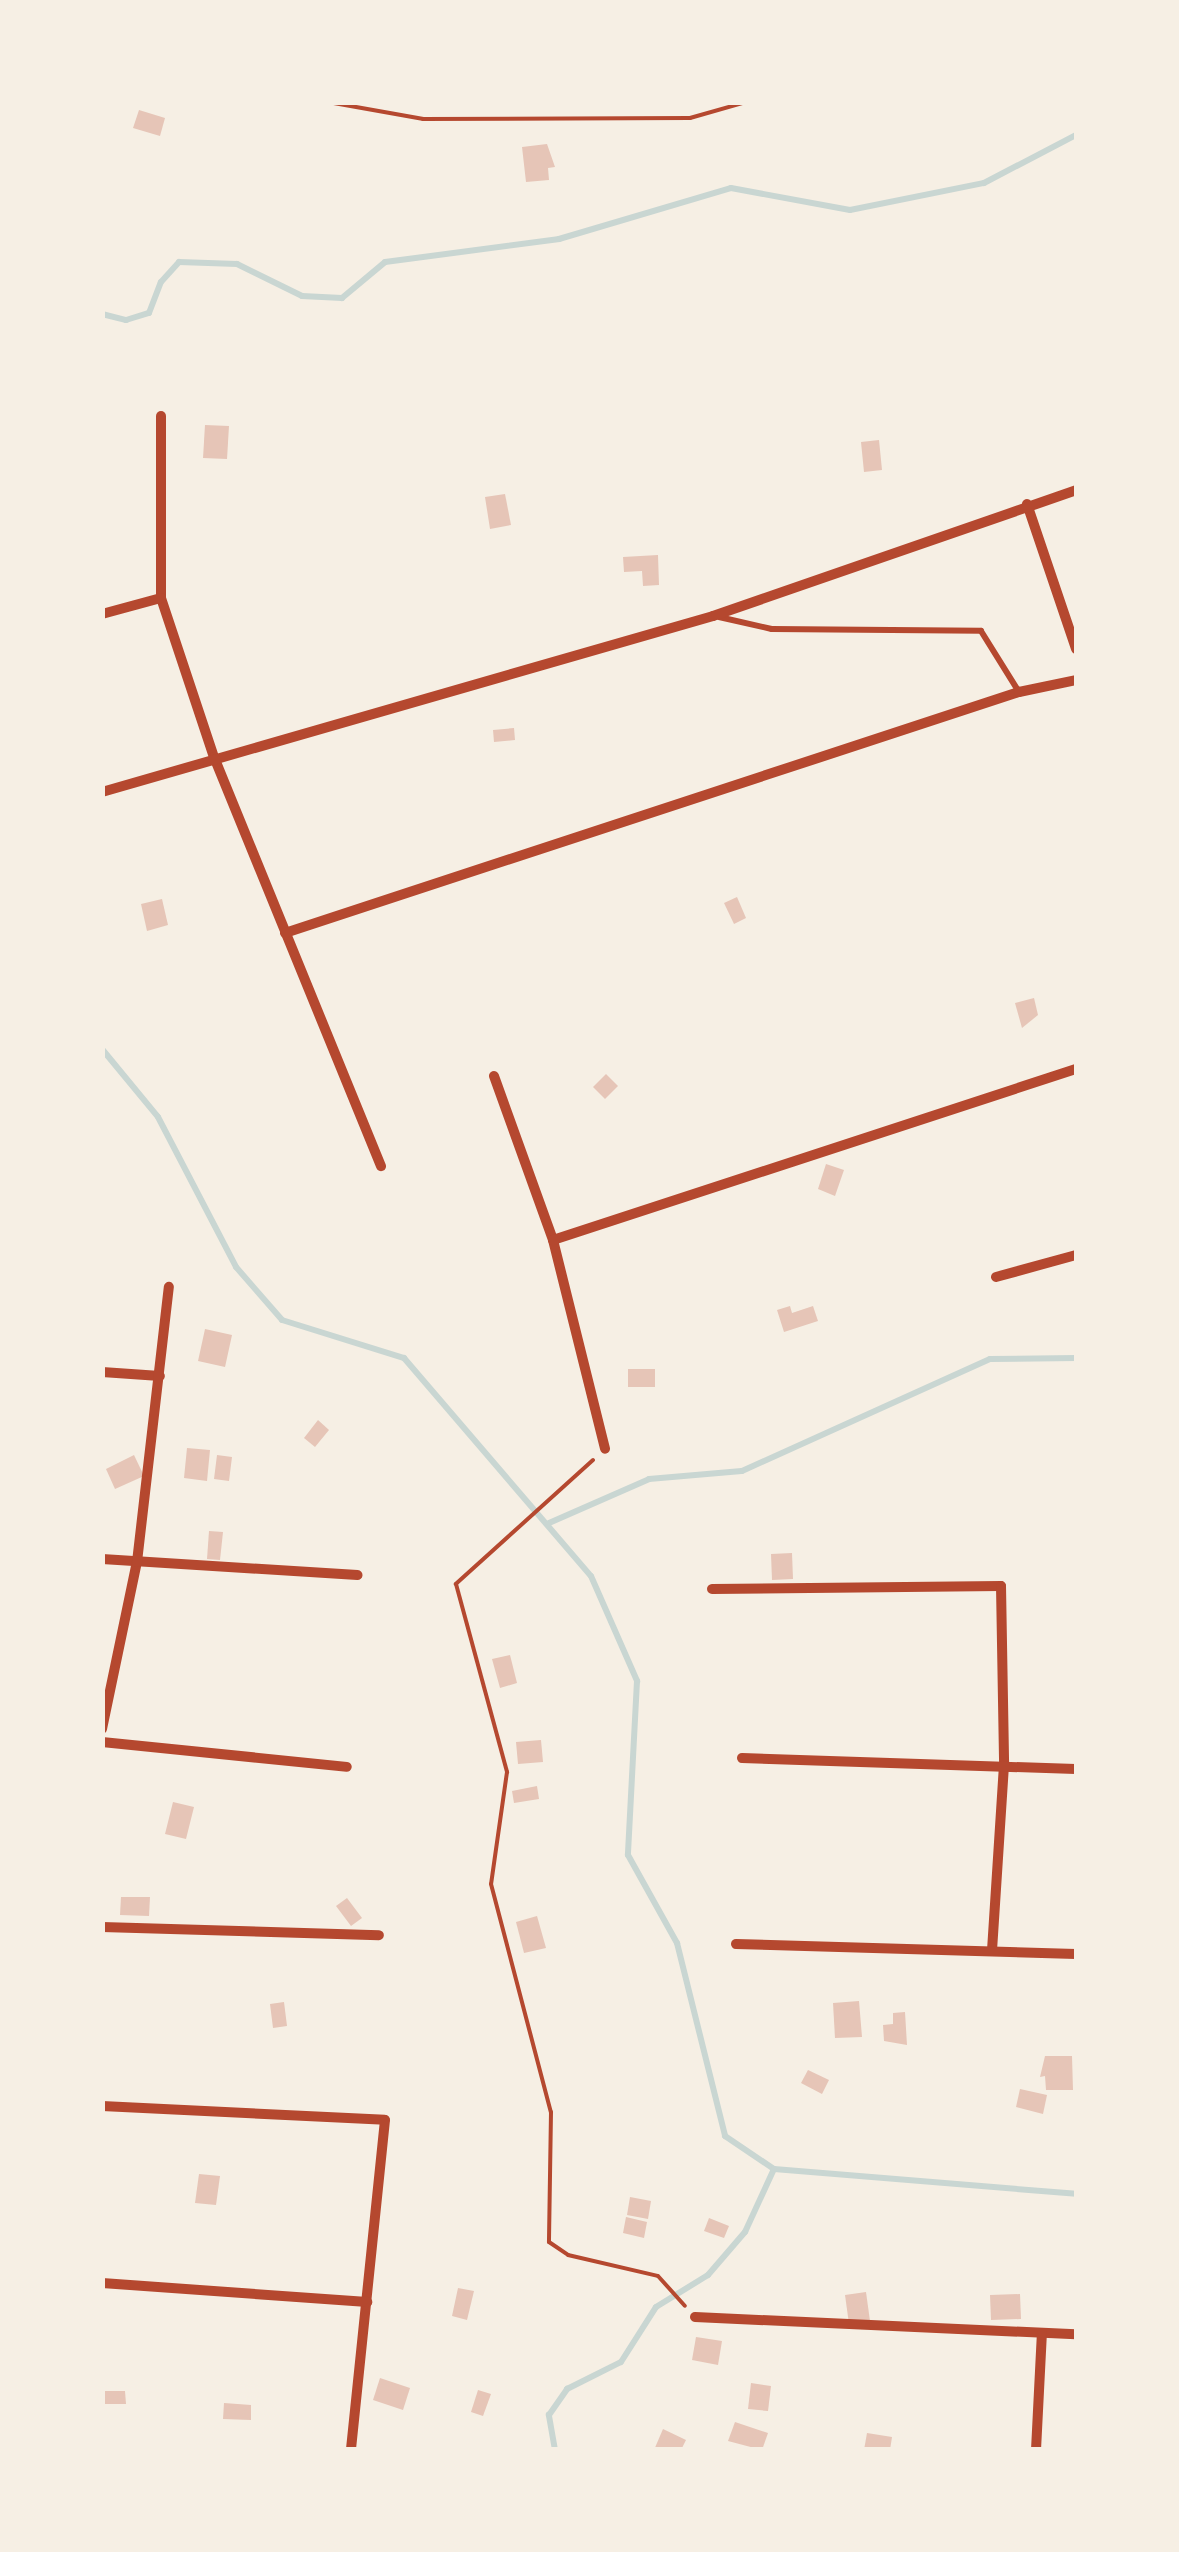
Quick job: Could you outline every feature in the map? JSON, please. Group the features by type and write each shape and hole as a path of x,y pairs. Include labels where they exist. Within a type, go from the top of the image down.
{"street":[{"path":"161,416 160,598 214,757 381,1166"},
{"path":"102,792 713,616 1076,490"},
{"path":"1028,504 1076,649"},
{"path":"102,614 160,598"},
{"path":"285,933 1019,692 1076,680"},
{"path":"553,1240 1076,1069"},
{"path":"494,1076 553,1240 604,1450"},
{"path":"996,1277 1076,1254"},
{"path":"102,1729 137,1562 169,1287"},
{"path":"102,1372 160,1376"},
{"path":"102,1559 357,1575"},
{"path":"712,1589 1001,1586 1004,1764 992,1951"},
{"path":"102,1742 347,1766"},
{"path":"742,1758 1076,1769"},
{"path":"102,1927 379,1935"},
{"path":"736,1944 1076,1954"},
{"path":"102,2106 386,2120 351,2450"},
{"path":"102,2282 366,2302"},
{"path":"695,2318 1076,2334"},
{"path":"1036,2450 1042,2333"}],"lane":[{"path":"713,616 772,628 981,631 1019,692"}],"path":[{"path":"328,102 423,120 690,118 746,102"},
{"path":"604,1450 456,1584 507,1772 491,1884 551,2112 549,2242 568,2255 658,2276 695,2318"}],"building":[{"path":"139,110 165,118 160,136 133,128"},
{"path":"547,144 555,167 548,168 549,180 526,182 522,147"},
{"path":"205,425 229,426 227,459 203,458"},
{"path":"879,440 882,470 864,472 861,442"},
{"path":"505,494 511,525 490,529 485,497"},
{"path":"658,555 659,585 643,586 642,571 624,572 623,557"},
{"path":"514,728 515,740 494,742 493,730"},
{"path":"737,897 746,918 734,924 724,903"},
{"path":"162,899 168,925 147,931 141,904"},
{"path":"1034,998 1038,1015 1022,1028 1015,1003"},
{"path":"606,1074 618,1086 605,1099 593,1087"},
{"path":"826,1164 844,1170 835,1196 818,1189"},
{"path":"790,1306 792,1313 813,1306 818,1321 784,1332 777,1310"},
{"path":"205,1329 232,1335 225,1367 198,1361"},
{"path":"628,1369 655,1369 655,1387 628,1387"},
{"path":"318,1420 329,1430 315,1447 304,1438"},
{"path":"187,1448 210,1450 207,1481 184,1478"},
{"path":"134,1455 144,1476 115,1489 106,1469"},
{"path":"217,1455 232,1457 229,1481 214,1479"},
{"path":"209,1531 223,1532 220,1560 207,1559"},
{"path":"792,1553 793,1579 772,1580 771,1554"},
{"path":"510,1655 517,1683 500,1688 492,1659"},
{"path":"541,1740 543,1762 518,1764 516,1742"},
{"path":"537,1786 539,1799 514,1803 512,1791"},
{"path":"173,1802 194,1807 186,1839 165,1834"},
{"path":"121,1897 150,1897 149,1916 120,1915"},
{"path":"347,1898 362,1918 351,1926 336,1906"},
{"path":"537,1916 546,1948 524,1953 516,1922"},
{"path":"859,2001 862,2037 835,2038 833,2003"},
{"path":"284,2002 287,2026 273,2028 270,2004"},
{"path":"905,2012 907,2045 884,2041 883,2025 893,2024 893,2013"},
{"path":"1045,2056 1072,2056 1073,2090 1046,2090 1045,2076 1040,2077"},
{"path":"808,2070 829,2080 822,2094 801,2083"},
{"path":"1020,2089 1047,2095 1043,2114 1016,2107"},
{"path":"199,2174 220,2176 216,2205 195,2203"},
{"path":"630,2197 651,2201 648,2219 627,2215"},
{"path":"626,2217 647,2222 644,2238 623,2233"},
{"path":"709,2218 729,2226 724,2238 704,2231"},
{"path":"458,2288 474,2291 467,2320 452,2316"},
{"path":"866,2292 870,2321 849,2324 845,2295"},
{"path":"1020,2294 1021,2319 991,2320 990,2295"},
{"path":"696,2337 722,2341 718,2365 692,2360"},
{"path":"380,2378 410,2388 403,2410 373,2400"},
{"path":"751,2383 771,2386 768,2411 748,2409"},
{"path":"478,2390 491,2394 483,2416 471,2412"},
{"path":"102,2391 125,2391 126,2404 102,2404"},
{"path":"224,2403 251,2405 251,2420 223,2419"},
{"path":"735,2422 768,2433 762,2450 728,2441"},
{"path":"663,2429 686,2440 681,2450 654,2450"},
{"path":"867,2433 892,2437 890,2450 864,2450"}],"waterway":[{"path":"102,314 126,320 149,313 161,282 179,262 237,264 302,296 342,298 385,262 559,239 731,188 850,210 984,183 1076,135"},
{"path":"102,1049 158,1117 236,1267 282,1320 404,1358 591,1576 637,1681 628,1855 677,1943 725,2136 774,2169 1076,2194"},
{"path":"549,1523 649,1479 742,1471 990,1359 1076,1358"},
{"path":"555,2450 549,2415 567,2389 621,2362 656,2307 708,2275 745,2232 774,2169"}]}
